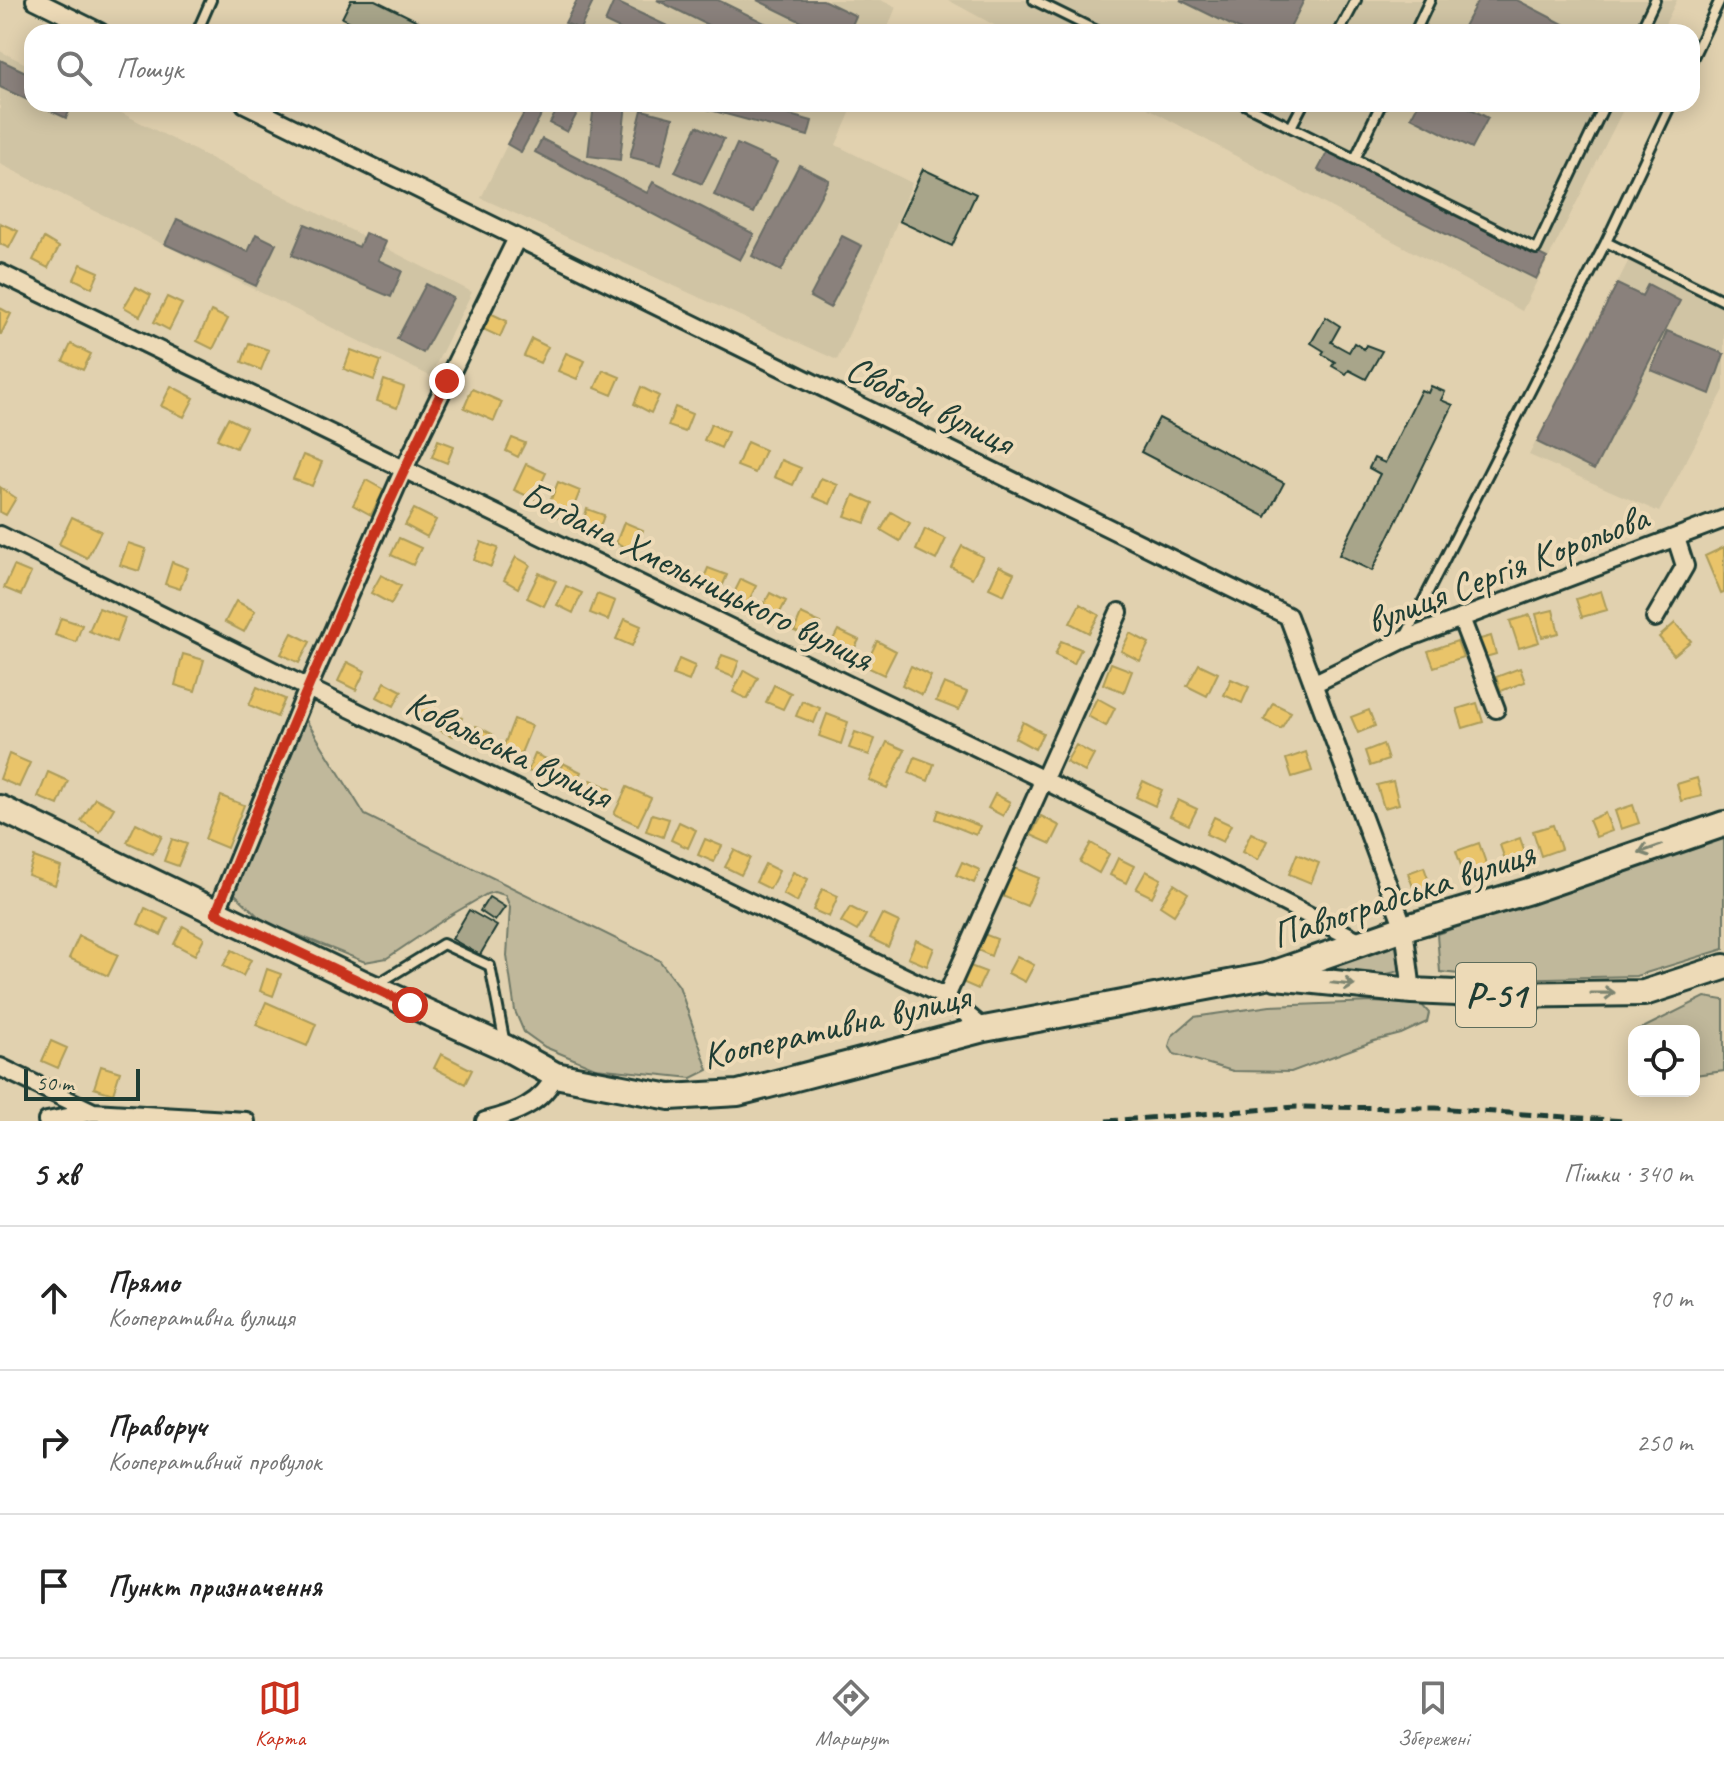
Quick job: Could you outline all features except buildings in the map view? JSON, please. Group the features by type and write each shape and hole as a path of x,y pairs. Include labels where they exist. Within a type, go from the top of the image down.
{"main road":[{"name":"Кооперативна вулиця","path":"0,808 371,987 506,1048 555,1075 670,1097 738,1093 984,1029 1266,976"},
{"name":"Павлоградська вулиця","path":"1266,976 1724,824"},
{"name":"Павлоградська вулиця","path":"1266,976 1412,991 1498,995 1644,993 1724,967"}],"street":[{"path":"35,0 84,24"},
{"name":"Свободи вулиця","path":"261,112 1288,616 1404,928 1412,991"},
{"path":"216,913 308,688 404,469 517,238"},
{"name":"Богдана Хмельницького вулиця","path":"0,273 1044,780 1363,943"},
{"name":"вулиця Сергія Корольова","path":"1315,683 1403,640 1724,519"},
{"name":"Ковальська вулиця","path":"0,535 946,997 984,1029"},
{"path":"1655,618 1685,566 1676,538"},
{"path":"946,997 1119,612"},
{"path":"1461,618 1496,709"},
{"path":"0,1067 93,1112"},
{"path":"485,1121 522,1111 551,1084 555,1075"},
{"path":"47,1121 93,1112 246,1121"}],"lane":[{"path":"200,24 211,0"},
{"path":"1034,0 1083,24"},
{"path":"1343,24 1356,0"},
{"path":"1419,24 1430,0"},
{"path":"1644,24 1655,0"},
{"path":"1700,42 1720,0"},
{"path":"1260,112 1536,249 1601,112"},
{"path":"1291,127 1299,112"},
{"path":"1355,159 1377,112"},
{"path":"1403,640 1606,242 1667,112"},
{"path":"1606,242 1724,301"},
{"path":"371,987 443,944 490,966 506,1048"}],"shaded area":[{"path":"577,0 880,0 896,7 889,24 566,24"},
{"path":"948,0 1677,0 1665,24 992,24"},
{"path":"0,51 24,63 24,112 120,112 472,292 430,376 0,164"},
{"path":"523,112 850,112 836,145 912,183 881,264 837,360 481,198"},
{"path":"1155,112 1622,112 1522,311"},
{"path":"1632,254 1724,301 1724,390 1659,512 1529,455"},
{"path":"306,720 365,815 659,960 679,986 708,1070 692,1078 595,1068 545,1047 524,1032 515,1011 507,956 510,907 505,895 487,894 387,958 365,962 263,921 234,893"},
{"path":"1724,835 1724,949 1636,976 1509,979 1440,972 1437,934"},
{"path":"1396,944 1400,971 1387,974 1319,974 1319,967"},
{"path":"1705,997 1724,1000 1724,1071 1700,1074 1700,1025 1649,1025"},
{"path":"1372,1002 1422,1005 1429,1013 1427,1022 1291,1072 1233,1071 1174,1054 1169,1046 1172,1036 1194,1017 1270,1006"}],"railway":[{"path":"1106,1121 1297,1107 1436,1108 1624,1121"}],"route":[{"path":"410,1005 216,913 308,688 404,469 447,381"}]}
